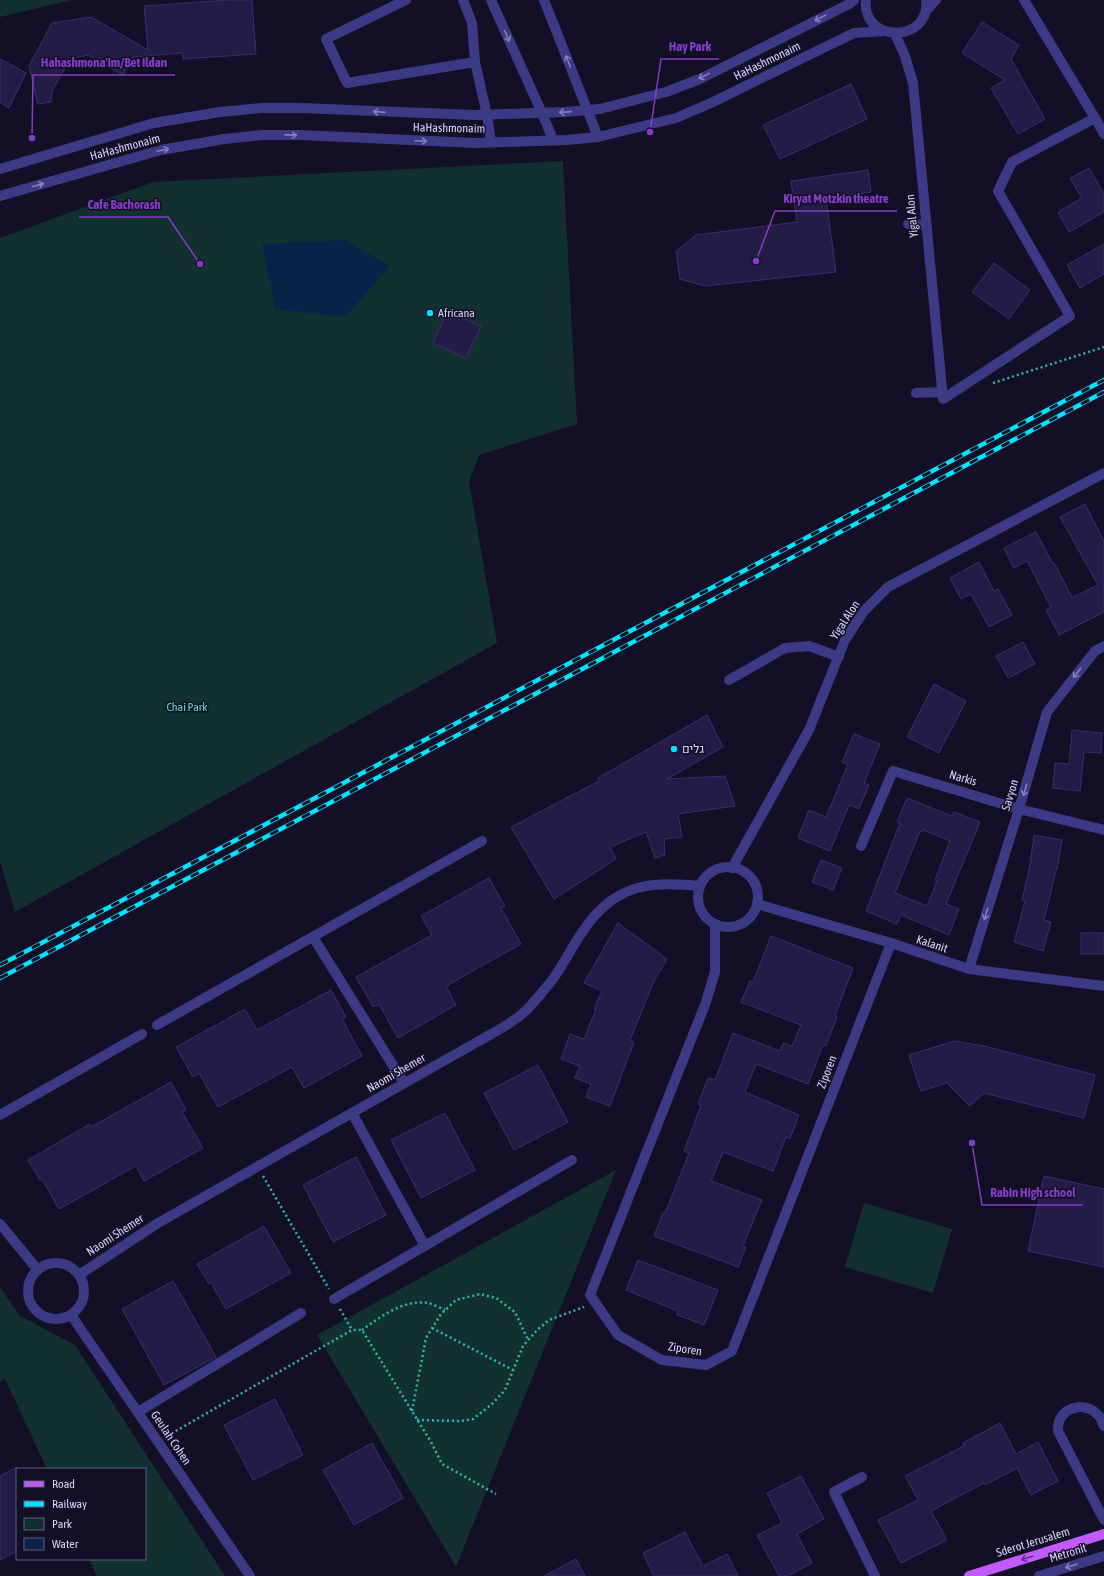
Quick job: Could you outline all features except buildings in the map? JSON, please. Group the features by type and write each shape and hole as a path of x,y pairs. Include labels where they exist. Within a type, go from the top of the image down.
{"main road":[{"name":"Sderot Jerusalem","path":"969,1576 1104,1534"}],"street":[{"path":"406,0 326,39 347,82 475,62"},
{"path":"463,0 472,23 475,62 487,115 491,142"},
{"path":"491,0 553,140"},
{"path":"544,0 598,137"},
{"name":"HaHashmonaim","path":"0,169 154,123 220,112 261,108 281,108 351,110 434,115 487,115 542,113 600,108 650,97 700,78 849,4 854,0"},
{"path":"866,0 870,20 884,31 895,34 914,28 936,0"},
{"path":"926,0 926,12"},
{"path":"1024,0 1104,134"},
{"name":"HaHashmonaim","path":"0,196 161,150 224,138 262,135 301,135 434,142 491,142 598,137 676,118 711,103 854,33 884,31"},
{"name":"Yigal Alon","path":"895,34 905,56 913,83 942,395"},
{"path":"916,393 942,395 1070,316 998,190 1012,162 1095,118"},
{"path":"908,224 926,225"},
{"name":"Yigal Alon","path":"732,868 809,730 845,640 864,611 888,587 1104,473"},
{"path":"729,680 785,648 809,646 839,657"},
{"name":"Savyon","path":"968,969 1019,809 1047,712 1095,650 1104,646"},
{"name":"Narkis","path":"862,846 893,771 1019,809 1104,830"},
{"path":"158,1025 482,841"},
{"path":"722,868 732,868 742,871 750,877 756,890 757,904 753,913 747,920 739,925 729,927 719,926 710,922 703,914 699,905 698,896 700,886 705,877 713,871 722,868"},
{"name":"Naomi Shemer","path":"79,1275 158,1223 521,1015 551,982 588,924 606,904 626,891 648,885 670,883 700,886"},
{"name":"Kalanit","path":"757,904 891,944 968,969 1104,986"},
{"name":"Ziporen","path":"715,924 715,972 706,1002 590,1295 618,1335 662,1360 706,1366 732,1351 891,944"},
{"path":"313,936 404,1083"},
{"path":"0,1116 142,1034"},
{"path":"352,1113 425,1246"},
{"path":"334,1299 572,1160"},
{"path":"0,1224 37,1269"},
{"path":"55,1263 68,1266 79,1275 83,1283 83,1301 78,1309 71,1315 63,1319 53,1320 44,1318 33,1308 27,1295 28,1285 31,1276 37,1269 46,1264 55,1263"},
{"path":"138,1412 301,1313"},
{"name":"Geulah Cohen","path":"71,1315 250,1576"},
{"path":"1104,1426 1098,1415 1086,1408 1074,1407 1064,1412 1059,1420 1058,1431 1104,1520"},
{"path":"862,1477 834,1492 875,1576"},
{"name":"Metronit","path":"1039,1576 1104,1556"}],"path":[{"path":"986,385 1104,347"},
{"path":"258,1166 352,1330"},
{"path":"412,1411 426,1338 441,1314 456,1300 480,1294 496,1298 515,1312 528,1340"},
{"path":"158,1442 352,1330 362,1330 384,1314 405,1304 427,1303 445,1310"},
{"path":"417,1420 460,1421 473,1419 492,1404 505,1390 523,1346 549,1320 596,1303"},
{"path":"432,1328 513,1370"},
{"path":"362,1330 412,1411 442,1464 496,1494"}],"green space":[{"path":"0,0 72,0 0,17"},
{"name":"Chai Park","path":"563,161 577,424 479,455 469,481 497,643 15,912 0,861 0,238 153,182"},
{"path":"616,1170 456,1567 317,1335"},
{"path":"864,1203 952,1229 933,1293 845,1267"},
{"path":"0,1287 20,1316 75,1345 225,1576 97,1576 89,1560 146,1560 146,1468 47,1468 5,1379 0,1382"}],"water":[{"path":"345,240 390,266 345,317 275,309 262,244"}],"railway":[{"path":"0,965 1104,380"},
{"path":"0,978 1104,392"}],"place":[{"name":"Hay Park","path":"650,132"},
{"name":"Hahashmona'im/Bet Ildan","path":"32,138"},
{"name":"Kiryat Motzkin theatre","path":"756,261"},
{"name":"Cafe Bachorash","path":"200,264"},
{"name":"Africana","path":"430,313"},
{"name":"גלים","path":"674,749"},
{"name":"Rabin High school","path":"972,1143"}]}
